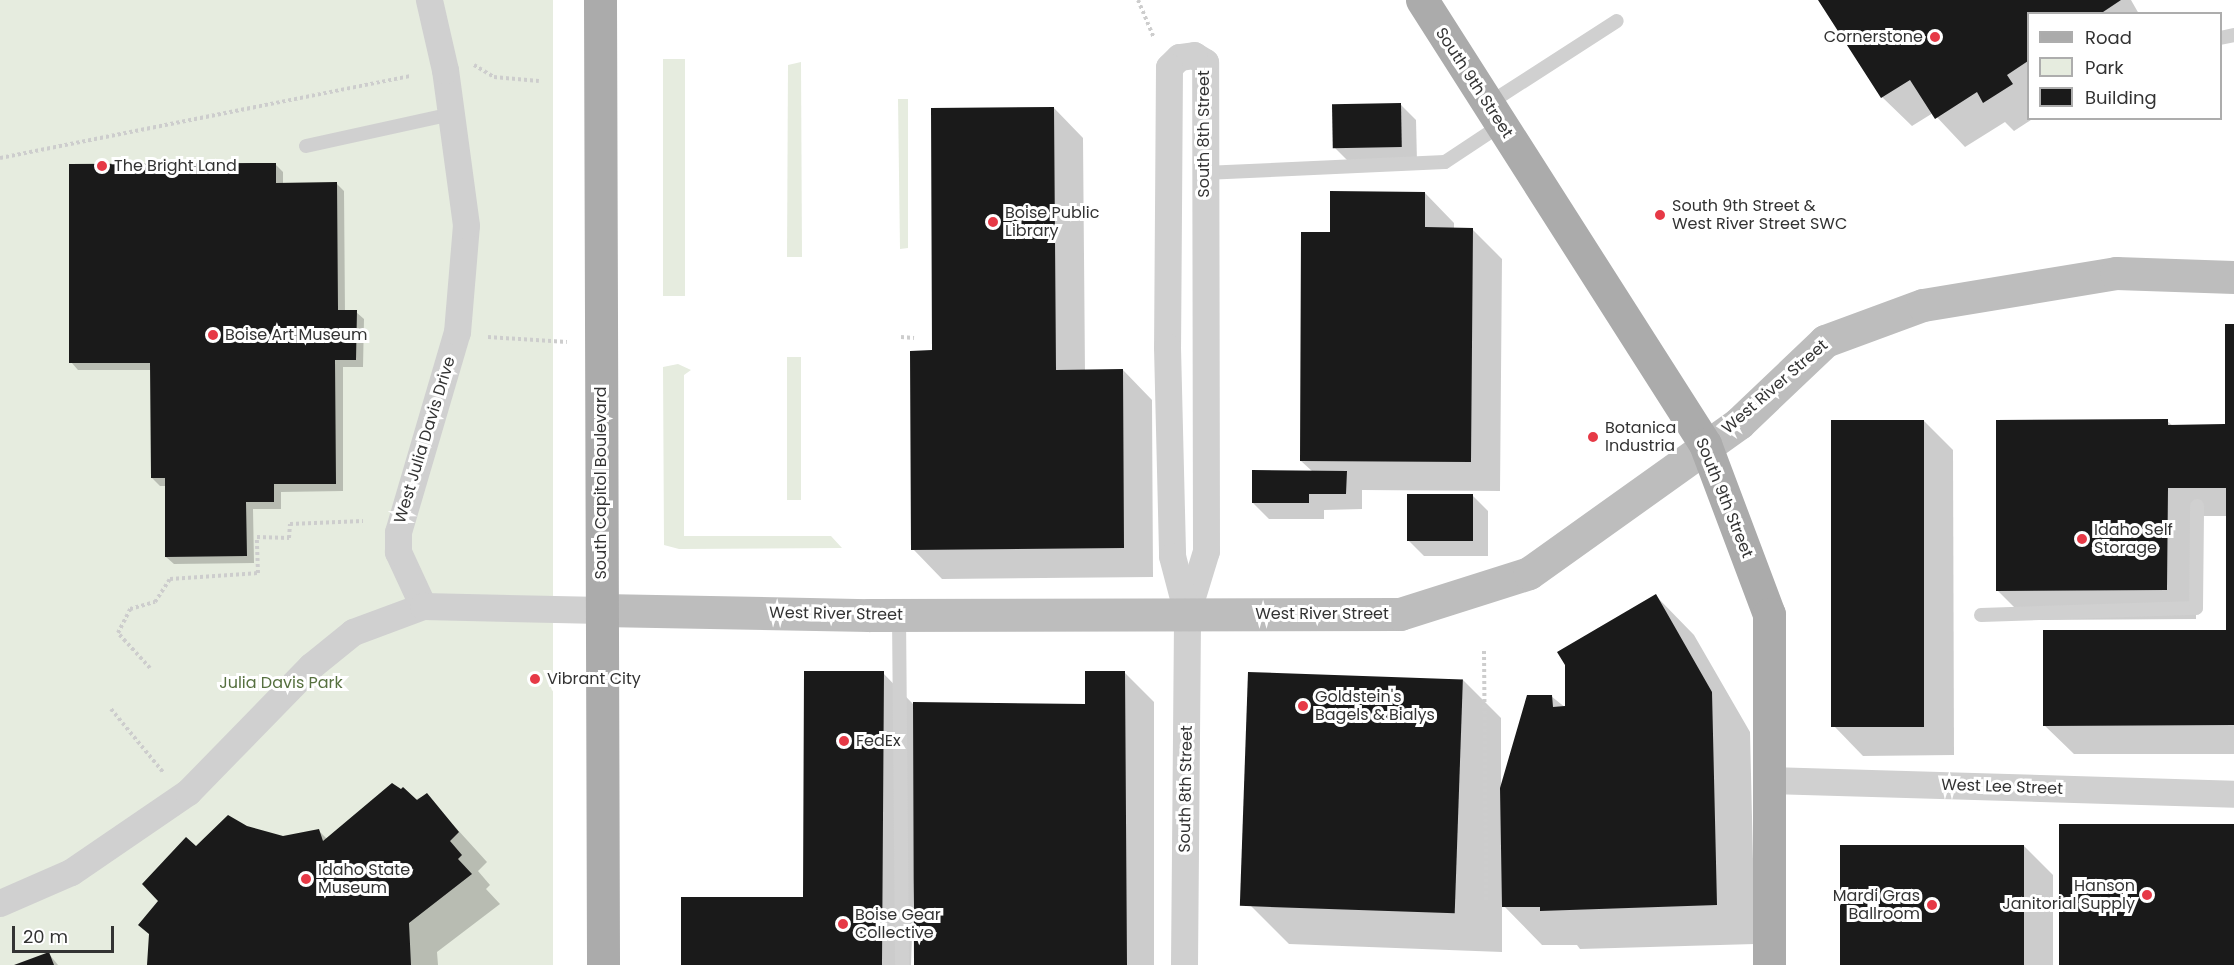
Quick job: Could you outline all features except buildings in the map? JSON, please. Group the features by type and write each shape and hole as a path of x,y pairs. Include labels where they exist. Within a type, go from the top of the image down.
{"main road":[{"name":"South Capitol Boulevard","path":"600,0 603,965"},
{"name":"South 9th Street","path":"1422,0 1706,444 1769,614 1769,965"},
{"name":"West River Street","path":"602,610 899,615 1400,614 1529,573 1706,444 1739,423 1825,341 1923,305 2116,273 2234,277"}],"street":[{"name":"West Julia Davis Drive","path":"423,606 398,552 398,532 457,332 466,225 445,70 429,0"},
{"name":"South 8th Street","path":"1184,965 1187,613 1172,556 1167,347 1169,67 1179,57 1194,55 1205,62 1206,551 1187,613"},
{"name":"West River Street","path":"423,606 602,610"},
{"path":"0,903 71,872 188,792 235,748 311,666 352,632 423,606"},
{"name":"West Lee Street","path":"1769,780 2234,794"}],"lane":[{"path":"1204,173 1445,162 1495,114 1617,21"},
{"path":"306,146 451,114"},
{"path":"1981,615 2196,608 2197,506"},
{"path":"899,615 902,965"}],"path":[{"path":"1138,0 1169,67"},
{"path":"471,58 473,64 494,77 539,81"},
{"path":"0,158 411,76"},
{"path":"457,332 522,342 601,343"},
{"path":"901,337 914,338"},
{"path":"150,668 118,633 130,609 155,602 170,579 258,573 257,537 289,538 290,524 363,521"},
{"path":"1484,651 1486,902"},
{"path":"111,709 163,772"}],"green space":[{"name":"Julia Davis Park","path":"0,0 553,0 553,965 0,965"},
{"path":"663,59 685,59 685,296 663,296"},
{"path":"801,62 802,257 787,257 788,65"},
{"path":"898,99 908,99 908,248 900,249"},
{"path":"787,357 801,357 801,500 787,500"},
{"path":"678,364 691,370 684,375 684,536 831,536 842,548 679,549 664,545 663,367"}],"place":[{"name":"Cornerstone","path":"1935,37"},
{"name":"The Bright Land","path":"102,166"},
{"name":"South 9th Street & West River Street SWC","path":"1660,215"},
{"name":"Boise Public Library","path":"993,222"},
{"name":"Boise Art Museum","path":"213,335"},
{"name":"Botanica Industria","path":"1593,437"},
{"name":"Idaho Self Storage","path":"2082,539"},
{"name":"Vibrant City","path":"535,679"},
{"name":"Goldstein's Bagels & Bialys","path":"1303,706"},
{"name":"FedEx","path":"844,741"},
{"name":"Idaho State Museum","path":"306,879"},
{"name":"Hanson Janitorial Supply","path":"2147,895"},
{"name":"Mardi Gras Ballroom","path":"1932,905"},
{"name":"Boise Gear Collective","path":"843,924"}]}
